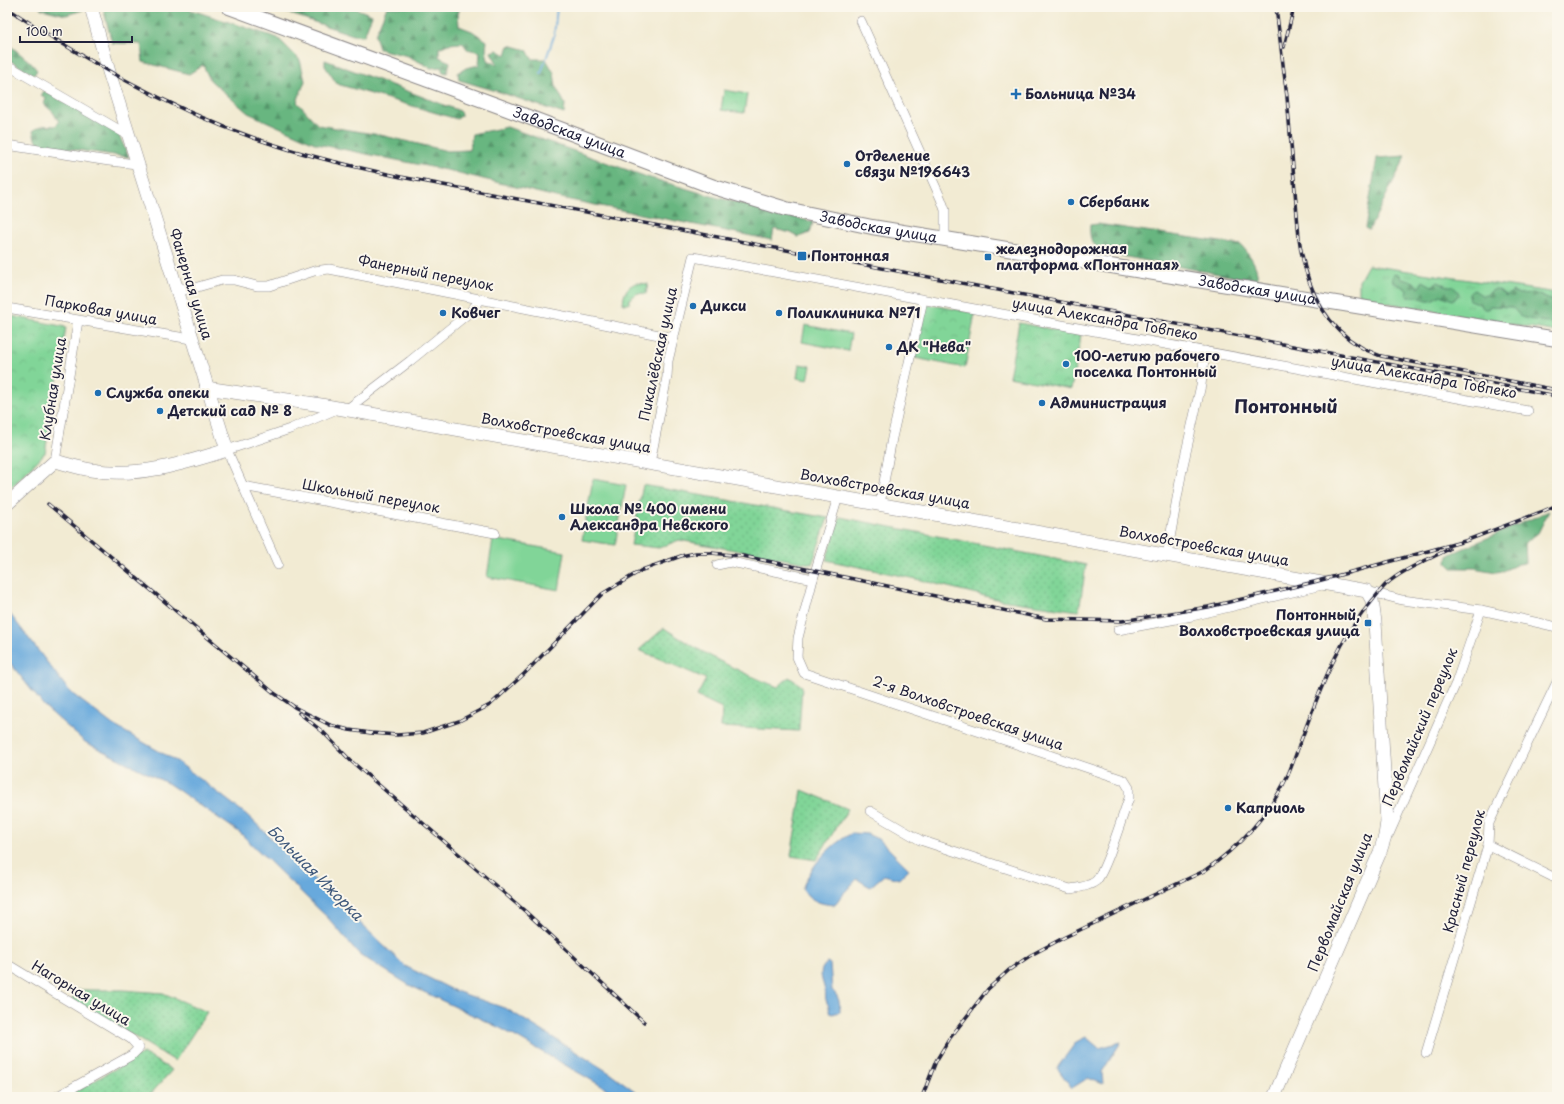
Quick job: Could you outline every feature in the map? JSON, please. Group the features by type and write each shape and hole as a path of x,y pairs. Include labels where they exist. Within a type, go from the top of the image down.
{"main road":[{"name":"Заводская улица","path":"229,7 721,189 816,216 945,239 1557,339"}],"street":[{"name":"Фанерная улица","path":"91,7 128,135 206,388 227,450 278,565"},
{"path":"861,21 945,210 945,239"},
{"path":"7,65 128,135"},
{"path":"7,145 138,164"},
{"name":"улица Александра Товпеко","path":"690,273 693,257 1528,411"},
{"name":"Фанерный переулок","path":"174,284 187,290 222,280 234,280 257,286 269,286 314,271 329,269 674,338"},
{"name":"Пикалёвская улица","path":"650,463 667,378 668,361 690,273"},
{"path":"7,504 55,462 92,470 125,472 175,465 227,450 290,429 341,409 410,361 470,312 481,299"},
{"path":"880,504 892,438 922,300"},
{"name":"Парковая улица","path":"7,308 191,339"},
{"name":"Клубная улица","path":"55,462 78,321"},
{"path":"1167,555 1182,470 1200,385 1205,351"},
{"name":"Волховстроевская улица","path":"206,388 341,409 650,463 1367,591 1402,600 1481,610 1557,627"},
{"name":"Школьный переулок","path":"243,486 495,533"},
{"path":"717,566 731,562 813,580 838,497"},
{"name":"2-я Волховстроевская улица","path":"813,580 798,638 797,657 804,672 1124,780 1129,788 1129,798 1104,869 1096,881 1082,887 1070,889 920,840 870,811"},
{"path":"1118,630 1192,616 1327,584"},
{"name":"Первомайская улица","path":"1274,1097 1380,852 1385,836 1387,822 1375,622 1372,600 1367,591"},
{"name":"Первомайский переулок","path":"1380,852 1456,683 1481,610"},
{"name":"Красный переулок","path":"1426,1053 1488,844 1489,823 1557,682"},
{"path":"1488,844 1557,879"},
{"name":"Нагорная улица","path":"7,964 131,1039 139,1048 132,1056 56,1097"}],"green space":[{"path":"39,7 82,7 83,10 66,15"},
{"path":"103,7 182,7 278,38 300,60 305,81 297,102 318,125 380,135 448,151 469,150 472,134 507,127 647,177 715,197 813,222 810,233 798,237 791,233 774,229 772,240 560,198 451,171 317,144 248,113 210,80 203,65 189,74 143,62 141,44 112,43"},
{"path":"270,7 352,7 372,15 364,36 353,35"},
{"path":"387,7 460,7 458,14 459,26 472,31 487,41 486,50 488,60 497,65 491,52 497,50 506,55 509,45 527,50 532,59 546,59 554,73 556,87 565,104 564,114 500,92 459,80 458,73 466,68 479,65 480,52 467,49 463,43 448,44 439,48 439,57 450,62 447,73 443,72 441,67 431,68 408,56 379,49 375,35"},
{"path":"7,43 30,62 37,70 34,75 7,59"},
{"path":"325,60 460,111 461,116 457,119 337,84 325,66"},
{"path":"724,90 747,94 744,113 721,110"},
{"path":"44,91 117,131 129,157 40,145 35,139 33,131 43,126 55,126 59,122 53,112 44,104 46,98 41,95"},
{"path":"1406,156 1369,230 1365,228 1377,158"},
{"path":"1098,224 1241,245 1251,257 1255,266 1257,271 1257,281 1105,253 1094,245 1090,235 1090,225"},
{"path":"1368,265 1557,293 1557,332 1370,300 1359,294 1359,281"},
{"path":"1395,273 1400,275 1402,279 1414,282 1419,288 1423,281 1432,286 1438,282 1447,286 1453,286 1459,293 1457,297 1452,300 1441,295 1431,300 1408,297 1406,295 1407,291 1405,288 1393,282 1392,277"},
{"path":"636,283 648,284 646,294 638,293 629,299 629,304 623,304 626,291 630,286"},
{"path":"1495,289 1498,289 1506,296 1513,291 1519,294 1534,293 1557,303 1557,324 1521,317 1514,309 1510,307 1490,306 1488,309 1484,309 1478,303 1470,300 1469,294 1474,290 1483,296"},
{"path":"926,304 975,313 965,368 915,358"},
{"path":"7,315 66,327 45,453 7,492"},
{"path":"1019,323 1081,335 1071,389 1009,377"},
{"path":"805,325 851,334 848,351 802,342"},
{"path":"799,364 811,366 808,380 797,378"},
{"path":"593,479 626,485 615,545 582,540"},
{"path":"643,485 828,518 812,564 679,540 659,548 631,545"},
{"path":"1549,511 1538,533 1525,543 1526,563 1518,564 1503,571 1496,572 1474,568 1452,568 1447,563 1448,556 1453,553"},
{"path":"840,517 1086,565 1079,611 1001,600 916,579 826,560"},
{"path":"493,539 565,552 559,590 487,577"},
{"path":"664,628 692,646 748,675 778,687 789,677 802,686 799,731 721,727 722,708 697,696 706,679 639,650"},
{"path":"802,790 848,809 816,860 791,856"},
{"path":"77,990 123,990 163,993 207,1012 175,1061 72,999"},
{"path":"143,1053 172,1070 148,1097 66,1097"}],"water":[{"path":"7,610 70,692 113,725 178,762 247,815 405,966 453,990 507,1009 613,1075 643,1097 621,1097 502,1029 409,985 359,954 328,918 239,832 169,784 85,742 44,706 7,659"},
{"path":"852,833 867,834 880,840 909,869 899,879 884,875 870,887 857,879 841,896 835,905 820,903 812,899 802,889 806,880 822,856 836,843"},
{"path":"828,962 830,964 832,990 838,997 840,1006 840,1012 832,1014 829,1012 821,976 824,965"},
{"path":"1086,1037 1099,1048 1121,1042 1102,1072 1103,1084 1088,1078 1072,1088 1057,1068 1076,1042"}],"waterway":[{"path":"541,73 554,36 557,7"}],"railway":[{"path":"1276,7 1287,97 1299,238 1311,286 1325,314 1347,338 1368,351 1381,356 1557,390"},
{"path":"1284,47 1294,7"},
{"path":"7,8 96,64 189,112 254,138 327,160 401,177 1557,396"},
{"path":"48,504 274,693 296,708 330,725 349,730 397,735 423,733 459,721 490,705 524,674 602,594 642,570 681,556 696,553 743,556 1046,619 1122,621 1208,607 1314,582 1465,541 1557,505"},
{"path":"922,1097 936,1061 950,1038 988,989 1009,970 1031,955 1065,937 1204,871 1229,852 1252,830 1280,791 1291,769 1314,705 1330,668 1339,650 1360,617 1390,581 1411,567 1449,549"},
{"path":"299,713 323,732 351,761 526,912 644,1022"}],"place":[{"name":"Больница №34","path":"1016,94"},
{"name":"Отделение связи №196643","path":"847,164"},
{"name":"Сбербанк","path":"1071,202"},
{"name":"Понтонная","path":"802,256"},
{"name":"железнодорожная платформа «Понтонная»","path":"988,257"},
{"name":"Дикси","path":"693,306"},
{"name":"Ковчег","path":"443,313"},
{"name":"Поликлиника №71","path":"779,313"},
{"name":"ДК \"Нева\"","path":"889,347"},
{"name":"100-летию рабочего поселка Понтонный","path":"1066,364"},
{"name":"Служба опеки","path":"98,393"},
{"name":"Администрация","path":"1042,403"},
{"name":"Детский сад № 8","path":"160,411"},
{"name":"Школа № 400 имени Александра Невского","path":"562,517"},
{"name":"Понтонный, Волховстроевская улица","path":"1368,623"},
{"name":"Каприоль","path":"1228,808"}],"district":[{"name":"Понтонный","path":"1286,407"}],"water label":[{"name":"Большая Ижорка","path":"315,873"}]}
